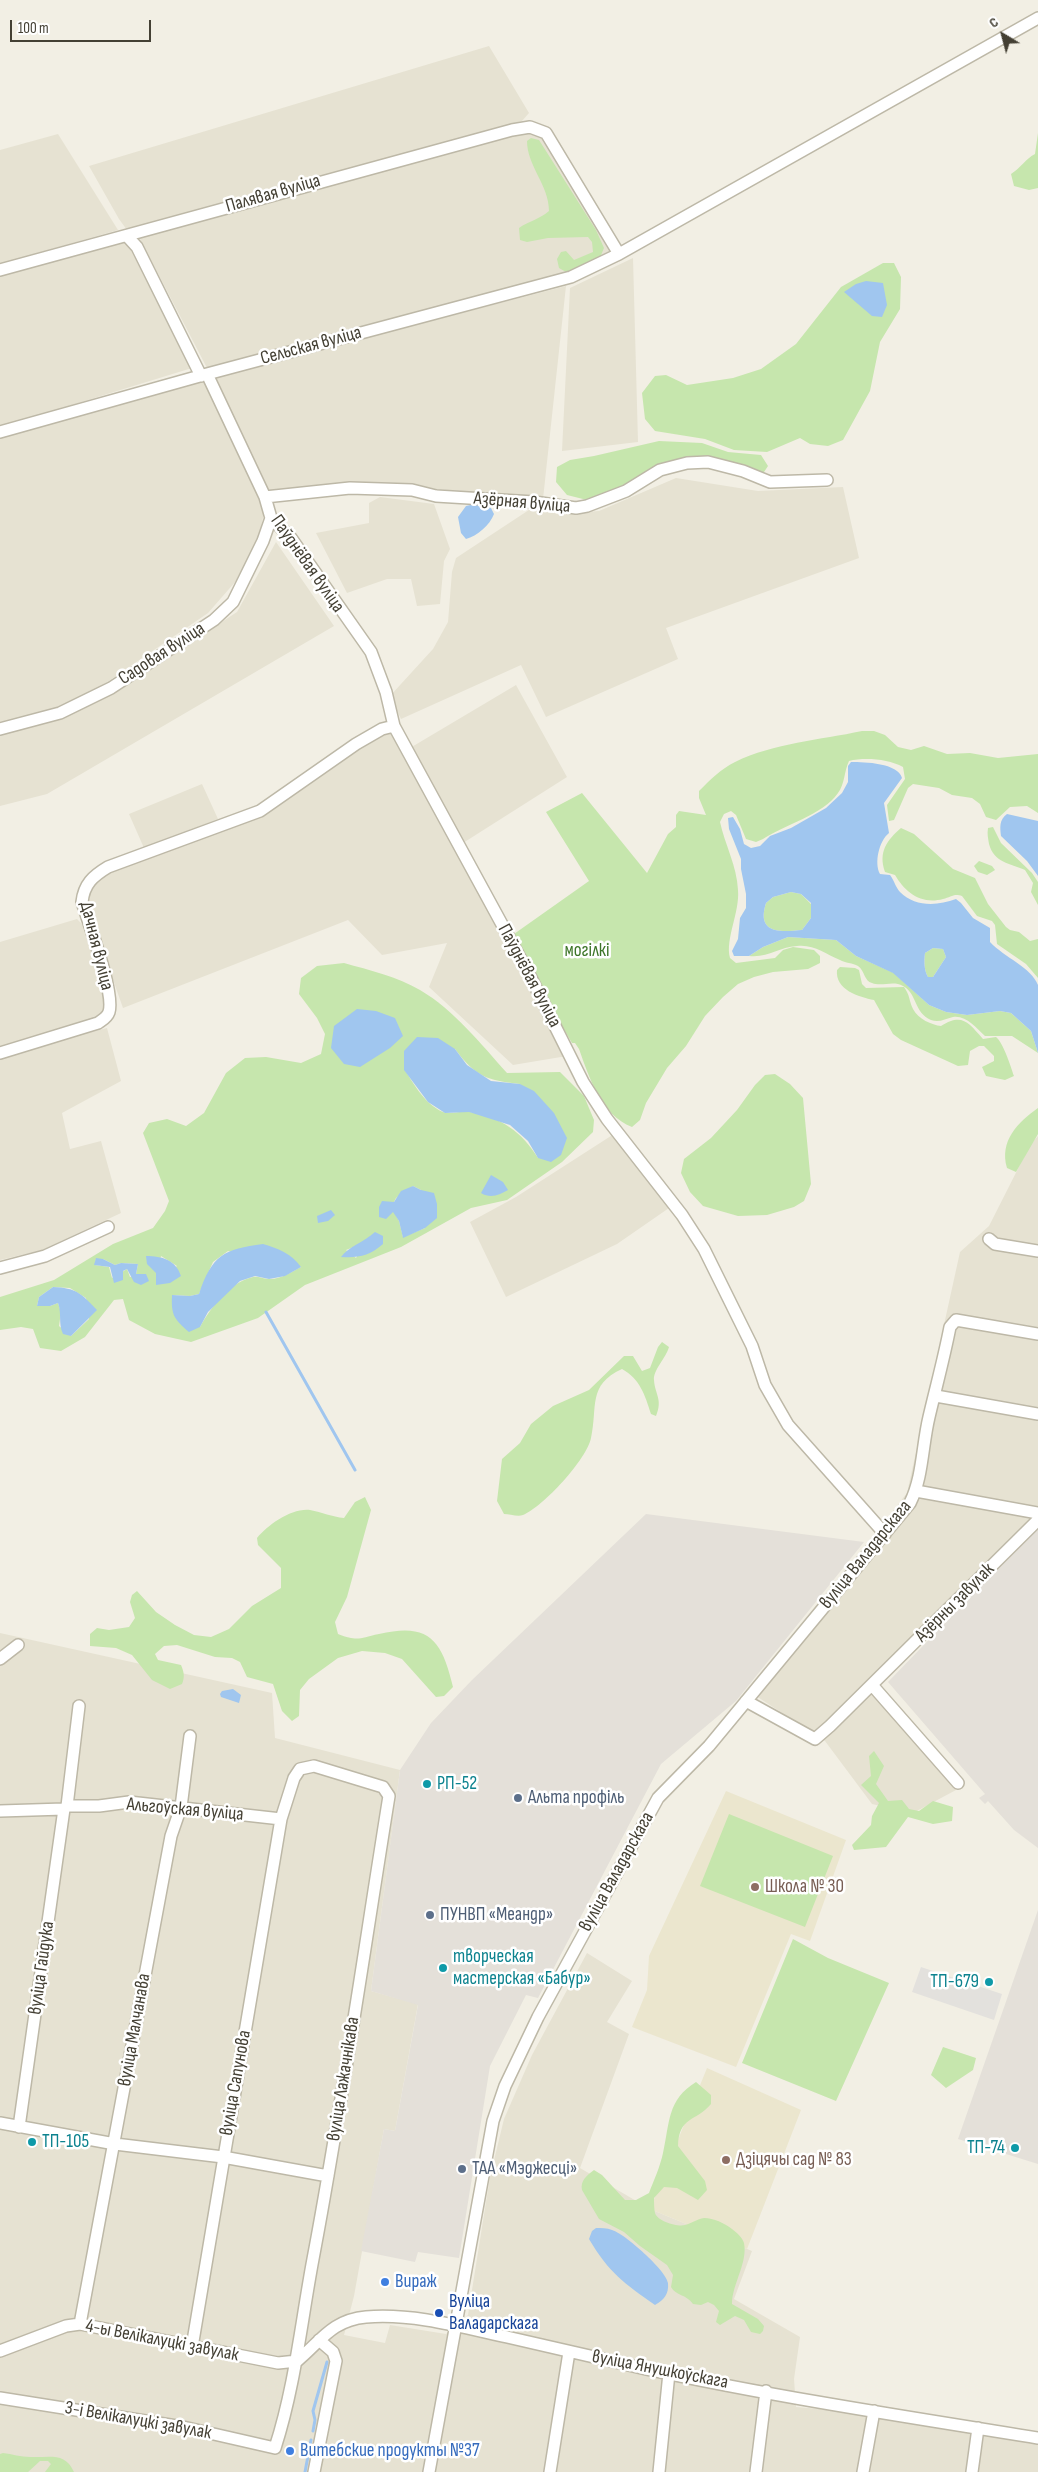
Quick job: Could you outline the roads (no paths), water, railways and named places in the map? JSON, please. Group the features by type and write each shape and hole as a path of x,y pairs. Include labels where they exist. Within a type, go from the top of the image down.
{"street":[{"name":"Сельская вуліца","path":"0,432 204,375 571,277 619,254 1038,18"},
{"name":"Палявая вуліца","path":"0,270 337,176 512,130 530,127 546,133 619,254"},
{"name":"Паўднёвая вуліца","path":"127,236 137,247 204,375 265,497 272,518 291,538 371,652 386,692 394,726 529,974 583,1082 607,1118 682,1215 704,1249 752,1346 766,1385 788,1425 885,1534"},
{"name":"Азёрная вуліца","path":"265,497 350,488 412,490 436,496 534,502 576,508 588,506 626,491 660,470 708,462 770,482 827,480"},
{"name":"Садовая вуліца","path":"0,729 60,713 111,688 214,620 233,602 263,541 272,518"},
{"name":"Дачная вуліца","path":"0,1053 98,1023 106,1018 110,1012 106,984 82,902 83,891 88,882 108,867 260,811 356,744 382,729 394,726"},
{"path":"0,1268 45,1256 108,1227"},
{"path":"988,1239 995,1244 1038,1251"},
{"path":"1038,1334 956,1320 950,1327 936,1396 929,1417 916,1491 1038,1513"},
{"path":"936,1396 1038,1414"},
{"name":"вуліца Валадарскага","path":"429,2472 493,2120 515,2063 580,1938 658,1798 709,1746 910,1504 916,1491"},
{"name":"Азёрны завулак","path":"746,1701 815,1739 1038,1520"},
{"path":"0,1659 18,1645"},
{"path":"872,1685 958,1783"},
{"name":"вуліца Гайдука","path":"19,2127 79,1706"},
{"name":"вуліца Малчанава","path":"80,2324 171,1836 181,1807 190,1736"},
{"name":"вуліца Сапунова","path":"192,2347 281,1820 294,1778 300,1769 314,1766 383,1787 389,1796"},
{"name":"вуліца Лажачнікава","path":"275,2448 297,2361 304,2307 328,2176 389,1796"},
{"name":"Альгоўская вуліца","path":"0,1811 99,1806 129,1802 281,1820"},
{"path":"0,2123 115,2144 223,2157 328,2176"},
{"name":"вуліца Янушкоўскага","path":"297,2361 335,2325 350,2319 368,2316 405,2318 456,2325 669,2374 1038,2438"},
{"name":"4-ы Велікалуцкі завулак","path":"0,2351 66,2326 80,2324 278,2363 297,2361"},
{"path":"314,2472 336,2361 333,2352 319,2340"},
{"path":"550,2472 569,2352"},
{"path":"659,2472 669,2374"},
{"path":"756,2472 766,2391"},
{"name":"3-і Велікалуцкі завулак","path":"0,2398 184,2427 275,2448"},
{"path":"863,2472 874,2411"},
{"path":"972,2472 978,2428"}],"water":[{"path":"866,281 883,283 887,305 882,317 872,316 844,292 856,284"},
{"path":"479,503 491,508 494,514 483,530 466,539 461,533 458,517 466,506"},
{"path":"851,762 880,764 888,766 899,773 902,778 884,803 889,833 880,847 877,864 880,874 890,875 900,892 919,903 934,904 956,899 973,918 990,928 990,942 996,948 1030,973 1038,985 1038,1053 1031,1031 1011,1013 1000,1011 967,1015 946,1012 929,1005 893,973 856,956 836,940 788,937 763,947 749,956 734,956 732,951 738,939 740,918 746,908 746,894 741,859 729,829 728,818 733,817 740,829 744,844 751,848 760,846 770,836 791,828 826,808 842,793 848,782 848,766","holes":["791,892 801,894 811,903 811,918 802,930 778,931 767,926 764,921 766,903 773,897","933,948 943,949 946,957 933,977 928,977 925,953"]},
{"path":"1007,814 1038,821 1038,876 1027,861 1001,836 1001,821"},
{"path":"357,1009 376,1011 395,1018 403,1036 390,1048 360,1067 344,1064 331,1048 334,1026"},
{"path":"417,1037 438,1038 455,1049 467,1065 491,1081 520,1084 534,1091 554,1113 567,1138 561,1155 551,1162 538,1158 528,1141 510,1125 469,1112 445,1113 428,1102 404,1070 404,1051"},
{"path":"491,1175 503,1182 508,1190 492,1196 481,1193"},
{"path":"413,1186 434,1193 437,1204 437,1218 425,1228 403,1238 399,1221 393,1212 386,1219 379,1217 379,1207 382,1201 394,1202 401,1191"},
{"path":"331,1210 335,1215 328,1221 318,1223 317,1216"},
{"path":"375,1232 383,1236 383,1244 378,1248 364,1255 341,1257 348,1250"},
{"path":"263,1244 284,1252 301,1267 285,1276 269,1279 255,1276 240,1281 208,1312 200,1327 189,1332 180,1324 174,1316 172,1295 190,1296 199,1294 209,1270 221,1256 238,1248"},
{"path":"146,1256 168,1260 176,1266 181,1276 170,1283 156,1285 156,1273 147,1264"},
{"path":"96,1258 115,1265 121,1263 138,1264 136,1274 146,1274 149,1281 141,1285 134,1282 127,1269 123,1271 123,1280 114,1283 110,1267 94,1265"},
{"path":"53,1287 78,1292 97,1310 71,1336 63,1334 58,1303 50,1306 37,1306 39,1297"},
{"path":"233,1689 241,1695 239,1703 221,1697 222,1691"},
{"path":"596,2228 608,2229 626,2238 661,2270 666,2277 668,2287 667,2293 661,2301 655,2305 610,2269 589,2239 592,2231"}],"waterway":[{"path":"266,1312 355,1470"},
{"path":"313,2431 315,2420 313,2411 327,2362"},
{"path":"305,2472 311,2440"}],"place":[{"name":"РП-52","path":"427,1784"},
{"name":"Альта профіль","path":"518,1798"},
{"name":"Школа № 30","path":"755,1887"},
{"name":"ПУНВП «Меандр»","path":"430,1915"},
{"name":"творческая мастерская «Бабур»","path":"443,1968"},
{"name":"ТП-679","path":"989,1982"},
{"name":"ТП-105","path":"32,2142"},
{"name":"ТП-74","path":"1015,2148"},
{"name":"Дзіцячы сад № 83","path":"726,2160"},
{"name":"ТАА «Мэджесці»","path":"462,2169"},
{"name":"Вираж","path":"385,2282"},
{"name":"Вуліца Валадарскага","path":"439,2313"},
{"name":"Витебские продукты №37","path":"290,2451"}],"park label":[{"name":"могілкі","path":"587,951"}]}
